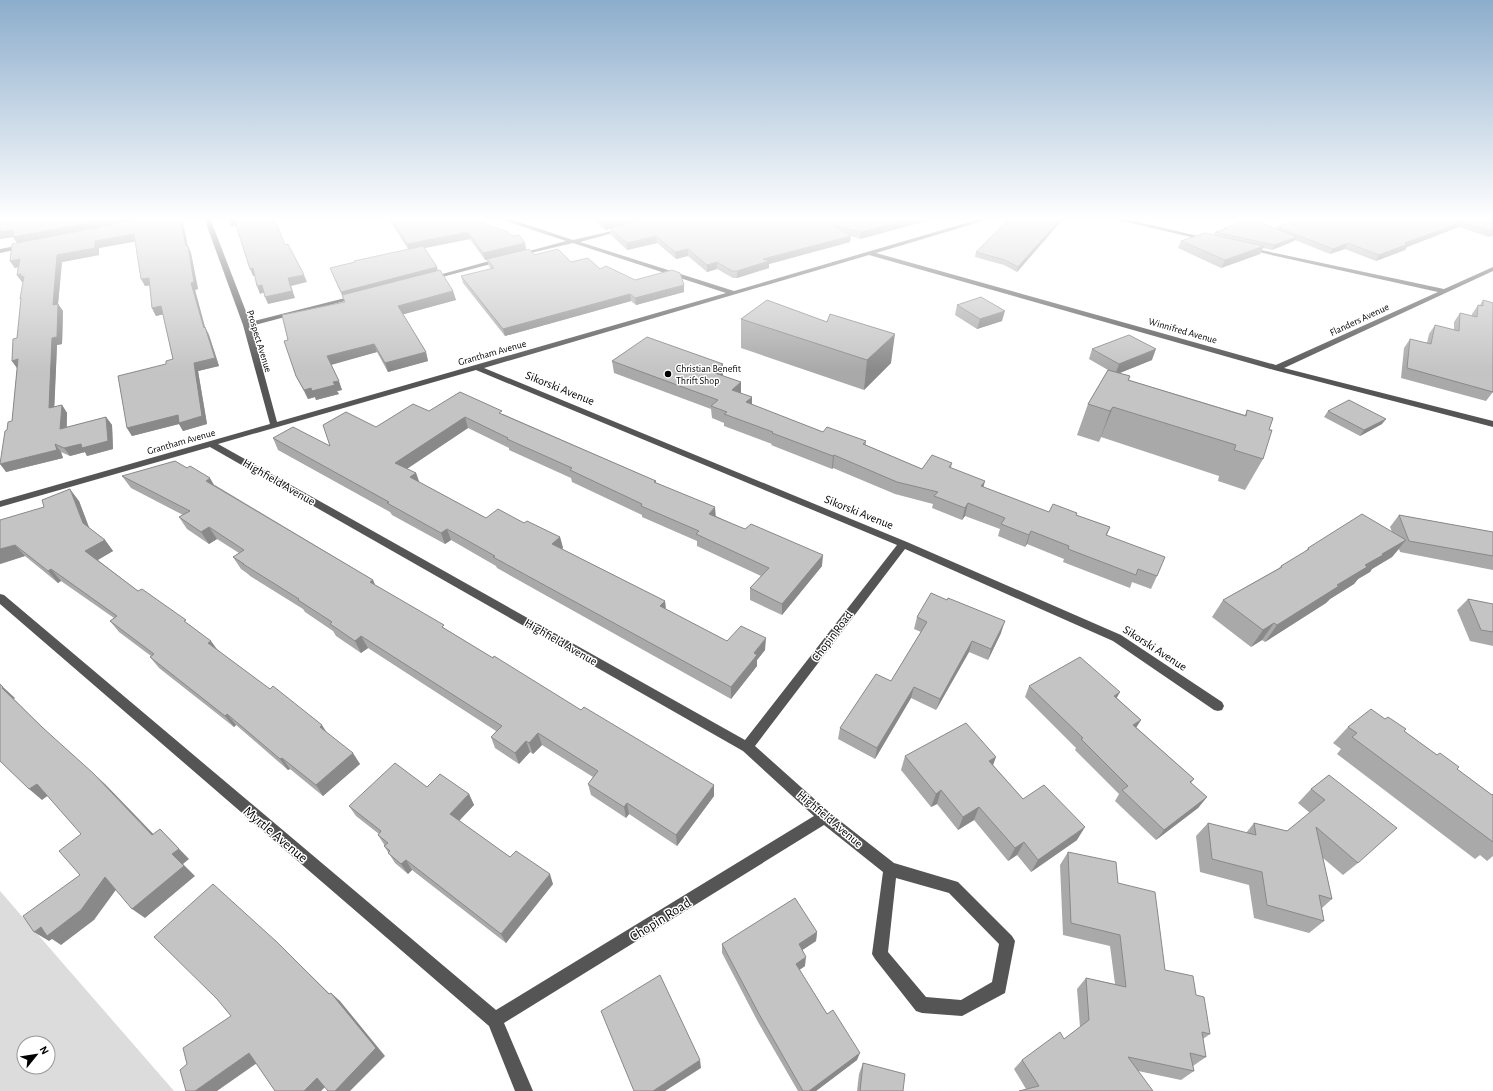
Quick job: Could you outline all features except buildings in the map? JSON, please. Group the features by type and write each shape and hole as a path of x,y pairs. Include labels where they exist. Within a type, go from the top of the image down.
{"street":[{"name":"Prospect Avenue","path":"226,269 246,325 274,426"},
{"path":"421,280 465,269"},
{"path":"657,269 733,293"},
{"name":"Grantham Avenue","path":"0,504 477,368 814,269"},
{"name":"Winnifred Avenue","path":"925,269 1277,368 1493,424"},
{"path":"1343,269 1444,291"},
{"name":"Flanders Avenue","path":"1277,368 1493,269"},
{"path":"246,325 368,294"},
{"name":"Sikorski Avenue","path":"477,368 903,544 1117,638 1218,706"},
{"name":"Highfield Avenue","path":"211,444 747,748 825,817 890,869 953,887 1006,942 999,987 962,1008 922,1005 880,954 890,869"},
{"name":"Chopin Road","path":"747,748 903,544"},
{"name":"Myrtle Avenue","path":"0,598 495,1020 524,1091"},
{"name":"Chopin Road","path":"495,1020 825,817"}],"shaded area":[{"path":"0,891 174,1091 0,1091"}],"place":[{"name":"Christian Benefit Thrift Shop","path":"668,374"}]}
